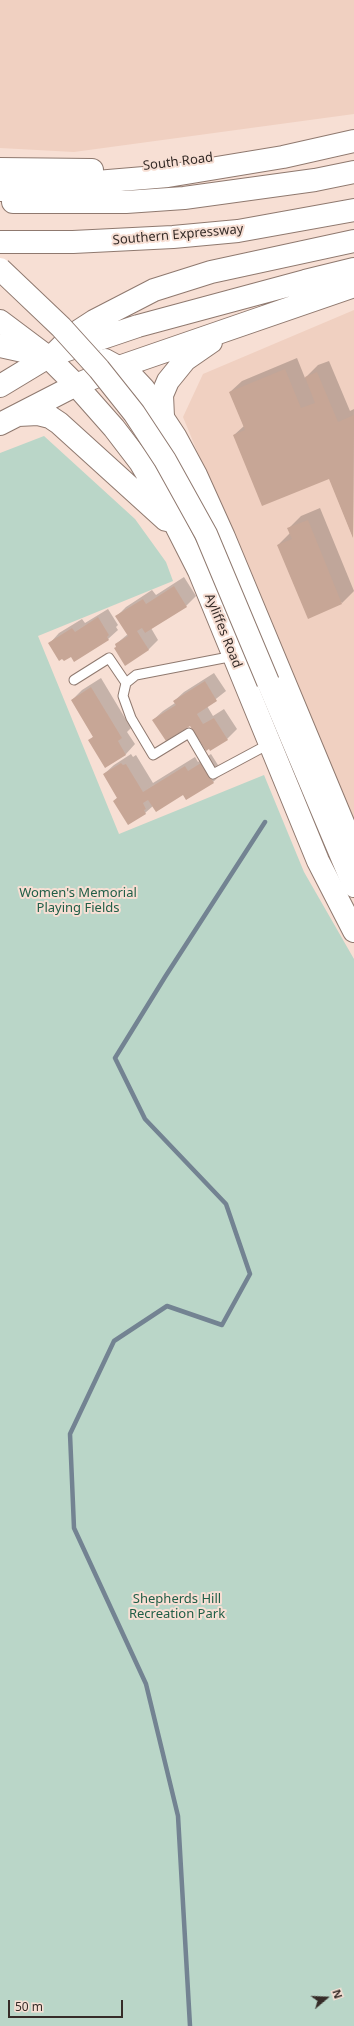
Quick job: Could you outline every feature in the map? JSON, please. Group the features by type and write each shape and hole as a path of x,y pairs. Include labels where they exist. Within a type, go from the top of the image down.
{"main road":[{"name":"South Road","path":"0,169 83,170 138,167 213,157 354,131"},
{"path":"0,190 168,176 283,157 354,141"},
{"path":"0,202 126,202 184,198 276,186 354,172"},
{"name":"Southern Expressway","path":"0,242 73,242 173,237 238,231 354,210"},
{"path":"51,356 74,334 94,320 154,290 211,272 354,241"},
{"path":"0,269 61,327 99,369 134,413 165,460 206,534 354,886"},
{"path":"0,386 51,356 138,326 354,269"},
{"path":"8,419 50,396 119,367 354,286"},
{"name":"Ayliffes Road","path":"0,321 51,356 114,428 140,462 155,486 199,571 318,861 354,931"},
{"path":"163,417 162,395 171,376 191,356 234,327"},
{"path":"0,346 51,356 90,355 119,367 132,376 144,389 163,417 196,475 213,510 354,848"},
{"path":"8,419 38,414 50,417 59,423 140,495 181,535"}],"lane":[{"path":"234,656 136,675 126,683 123,696 130,718 153,756 189,733 213,774 269,744"},
{"path":"74,680 109,658 126,683"}],"shaded area":[{"path":"0,0 354,0 354,114 74,152 0,148"},
{"path":"354,310 354,834 183,417 203,374"}],"green space":[{"name":"Shepherds Hill Recreation Park","path":"44,436 135,519 166,562 173,581 38,636 119,834 264,775 304,872 354,959 354,2026 0,2026 0,453"}],"building":[{"path":"285,369 301,408 315,403 305,377 317,372 338,422 354,415 353,538 329,479 262,506 233,435 245,430 229,392"},
{"path":"308,520 342,604 308,619 277,545 292,539 287,528"},
{"path":"174,586 187,607 145,633 142,628 137,631 149,650 125,666 114,648 116,647 115,644 128,636 115,616 143,599 146,604"},
{"path":"98,617 109,635 107,637 109,640 74,662 71,657 64,661 62,659 59,661 48,643 72,628 75,632"},
{"path":"205,681 217,701 197,714 203,724 214,718 228,740 210,751 209,749 206,751 190,726 166,741 152,720 176,705 173,701"},
{"path":"91,687 122,738 118,741 126,755 105,768 88,740 93,737 71,700"},
{"path":"121,763 123,765 126,764 143,792 185,766 188,771 201,763 214,783 186,800 183,795 156,812 148,800 143,803 146,809 144,810 146,814 128,825 113,801 117,798 103,774"}],"waterway":[{"path":"190,2026 178,1816 146,1684 74,1528 70,1434 114,1341 167,1306 222,1325 250,1274 226,1204 145,1119 115,1058 165,977 265,822"}],"park label":[{"name":"Women's Memorial Playing Fields","path":"78,900"}]}
